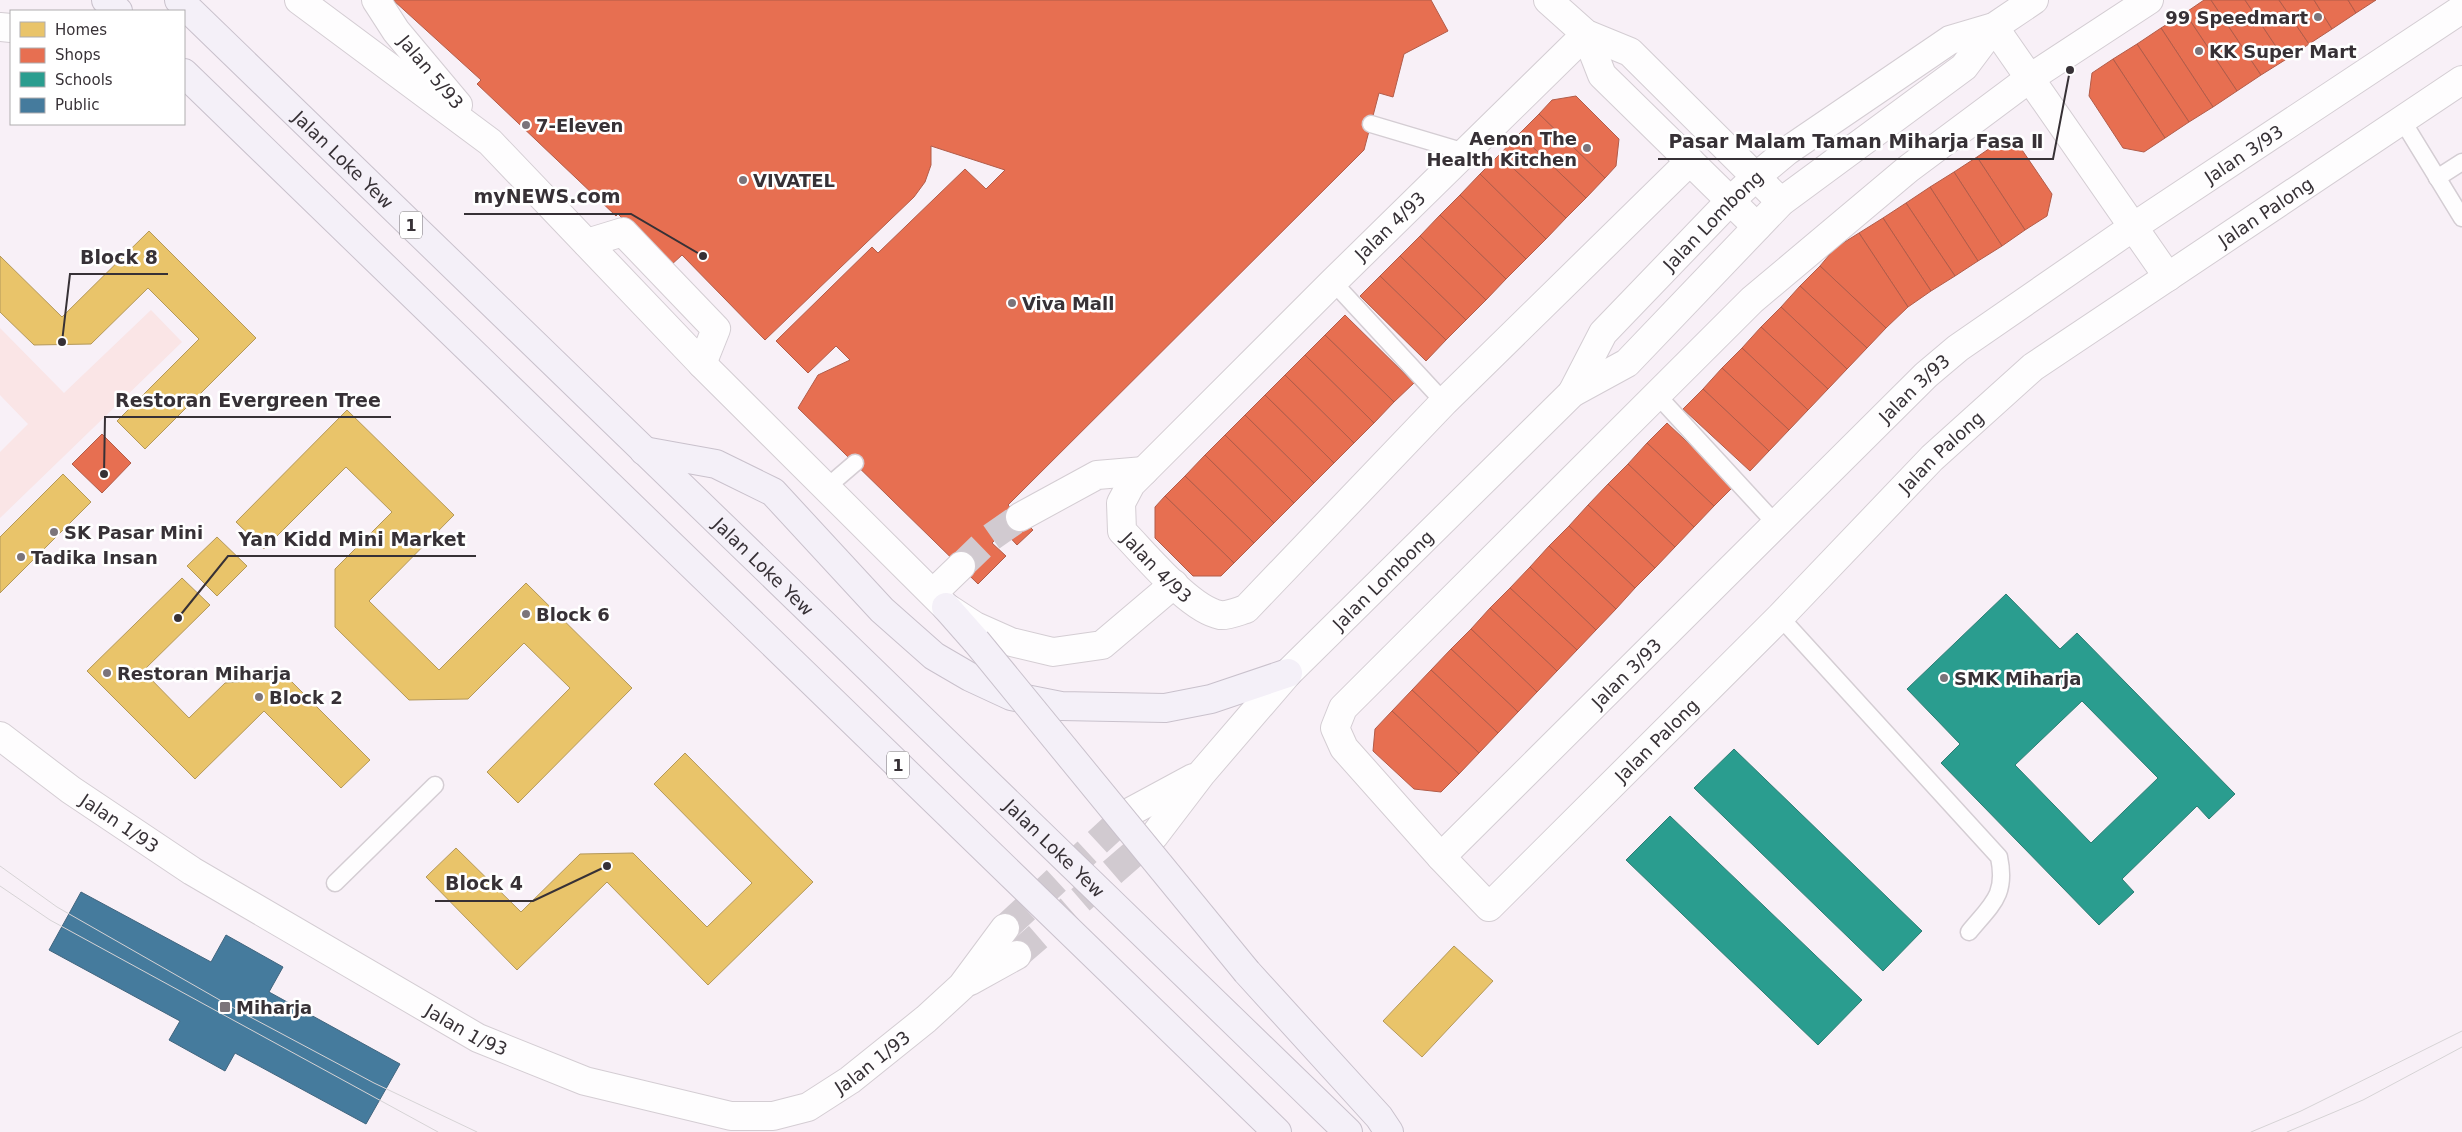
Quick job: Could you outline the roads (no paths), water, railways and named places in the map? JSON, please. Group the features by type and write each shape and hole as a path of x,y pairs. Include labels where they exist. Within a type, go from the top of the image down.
{"highway":[{"path":"106,0 117,10"},
{"name":"Jalan Loke Yew","path":"179,0 1348,1132"},
{"name":"1","path":"185,74 1277,1132"},
{"path":"644,451 716,464 773,492 882,610 934,656 970,677 1011,696 1061,706 1165,708 1212,699 1288,673"},
{"path":"940,600 976,641 1247,972 1379,1117 1389,1132"}],"street":[{"path":"299,0 490,142 702,364 826,488 940,600 975,626 1011,642 1053,652 1102,646 1174,584"},
{"name":"Jalan 5/93","path":"376,0 396,31 490,142"},
{"path":"1548,0 1586,34 1630,52 1757,176 1781,202"},
{"name":"Jalan Lombong","path":"1572,393 1603,333 1730,201 1757,176 1787,151 1950,40 1994,27 2034,0"},
{"path":"1441,857 1344,748 1335,728 1342,708 1752,300 1908,169 2030,78 2150,0"},
{"name":"Jalan 3/93","path":"1441,857 1926,375 1958,348 2133,227 2462,9"},
{"path":"1994,27 2168,277"},
{"name":"Jalan Lombong","path":"1154,836 1202,773 1288,673 1572,393 1627,363 1781,202 1964,67 1994,27"},
{"path":"1586,34 1602,75 1756,227"},
{"name":"Jalan 4/93","path":"1586,34 1333,282 1131,484 1121,503 1122,531 1174,584 1203,610 1222,616 1246,609 1444,402 1690,161"},
{"name":"Jalan Palong","path":"1441,857 1489,907 1780,616 1932,458 2033,367 2462,80"},
{"path":"1020,517 1097,475 1144,471"},
{"path":"940,600 961,566"},
{"name":"Jalan 1/93","path":"0,736 71,790 192,871 478,1038 585,1082 773,1124 808,1107 850,1080 926,1019 962,986"},
{"name":"Jalan Lombong","path":"1130,812 1202,773"},
{"path":"962,986 1005,928"},
{"path":"962,986 1017,955"}],"lane":[{"path":"2402,120 2462,218"},
{"path":"1371,124 1465,152"},
{"path":"2438,178 2462,162"},
{"path":"1333,282 1444,402"},
{"path":"1657,395 1776,524"},
{"path":"826,488 855,463"},
{"path":"1780,616 1999,857 2003,874 2000,894 1969,932"},
{"path":"335,883 435,785"}],"tunnel":[{"path":"961,566 990,538 1020,517"},
{"path":"1005,928 1130,812"},
{"path":"1017,955 1154,836"}],"tram line":[{"path":"0,866 57,907 239,1011 374,1083 477,1132"},
{"path":"0,886 50,920 438,1132"},
{"path":"2251,1132 2301,1111 2462,1031"},
{"path":"2287,1132 2363,1100 2462,1047"}],"place":[{"name":"99 Speedmart","path":"2318,17"},
{"name":"KK Super Mart","path":"2199,51"},
{"name":"Pasar Malam Taman Miharja Fasa Ⅱ","path":"2070,70"},
{"name":"7-Eleven","path":"526,125"},
{"name":"Aenon The Health Kitchen","path":"1587,148"},
{"name":"VIVATEL","path":"743,180"},
{"name":"myNEWS.com","path":"703,256"},
{"name":"Viva Mall","path":"1012,303"},
{"name":"Block 8","path":"62,342"},
{"name":"Restoran Evergreen Tree","path":"104,474"},
{"name":"SK Pasar Mini","path":"54,532"},
{"name":"Tadika Insan","path":"21,557"},
{"name":"Block 6","path":"526,614"},
{"name":"Yan Kidd Mini Market","path":"178,618"},
{"name":"Restoran Miharja","path":"107,673"},
{"name":"SMK Miharja","path":"1944,678"},
{"name":"Block 2","path":"259,697"},
{"name":"Block 4","path":"607,866"},
{"name":"Miharja","path":"225,1007"}]}
